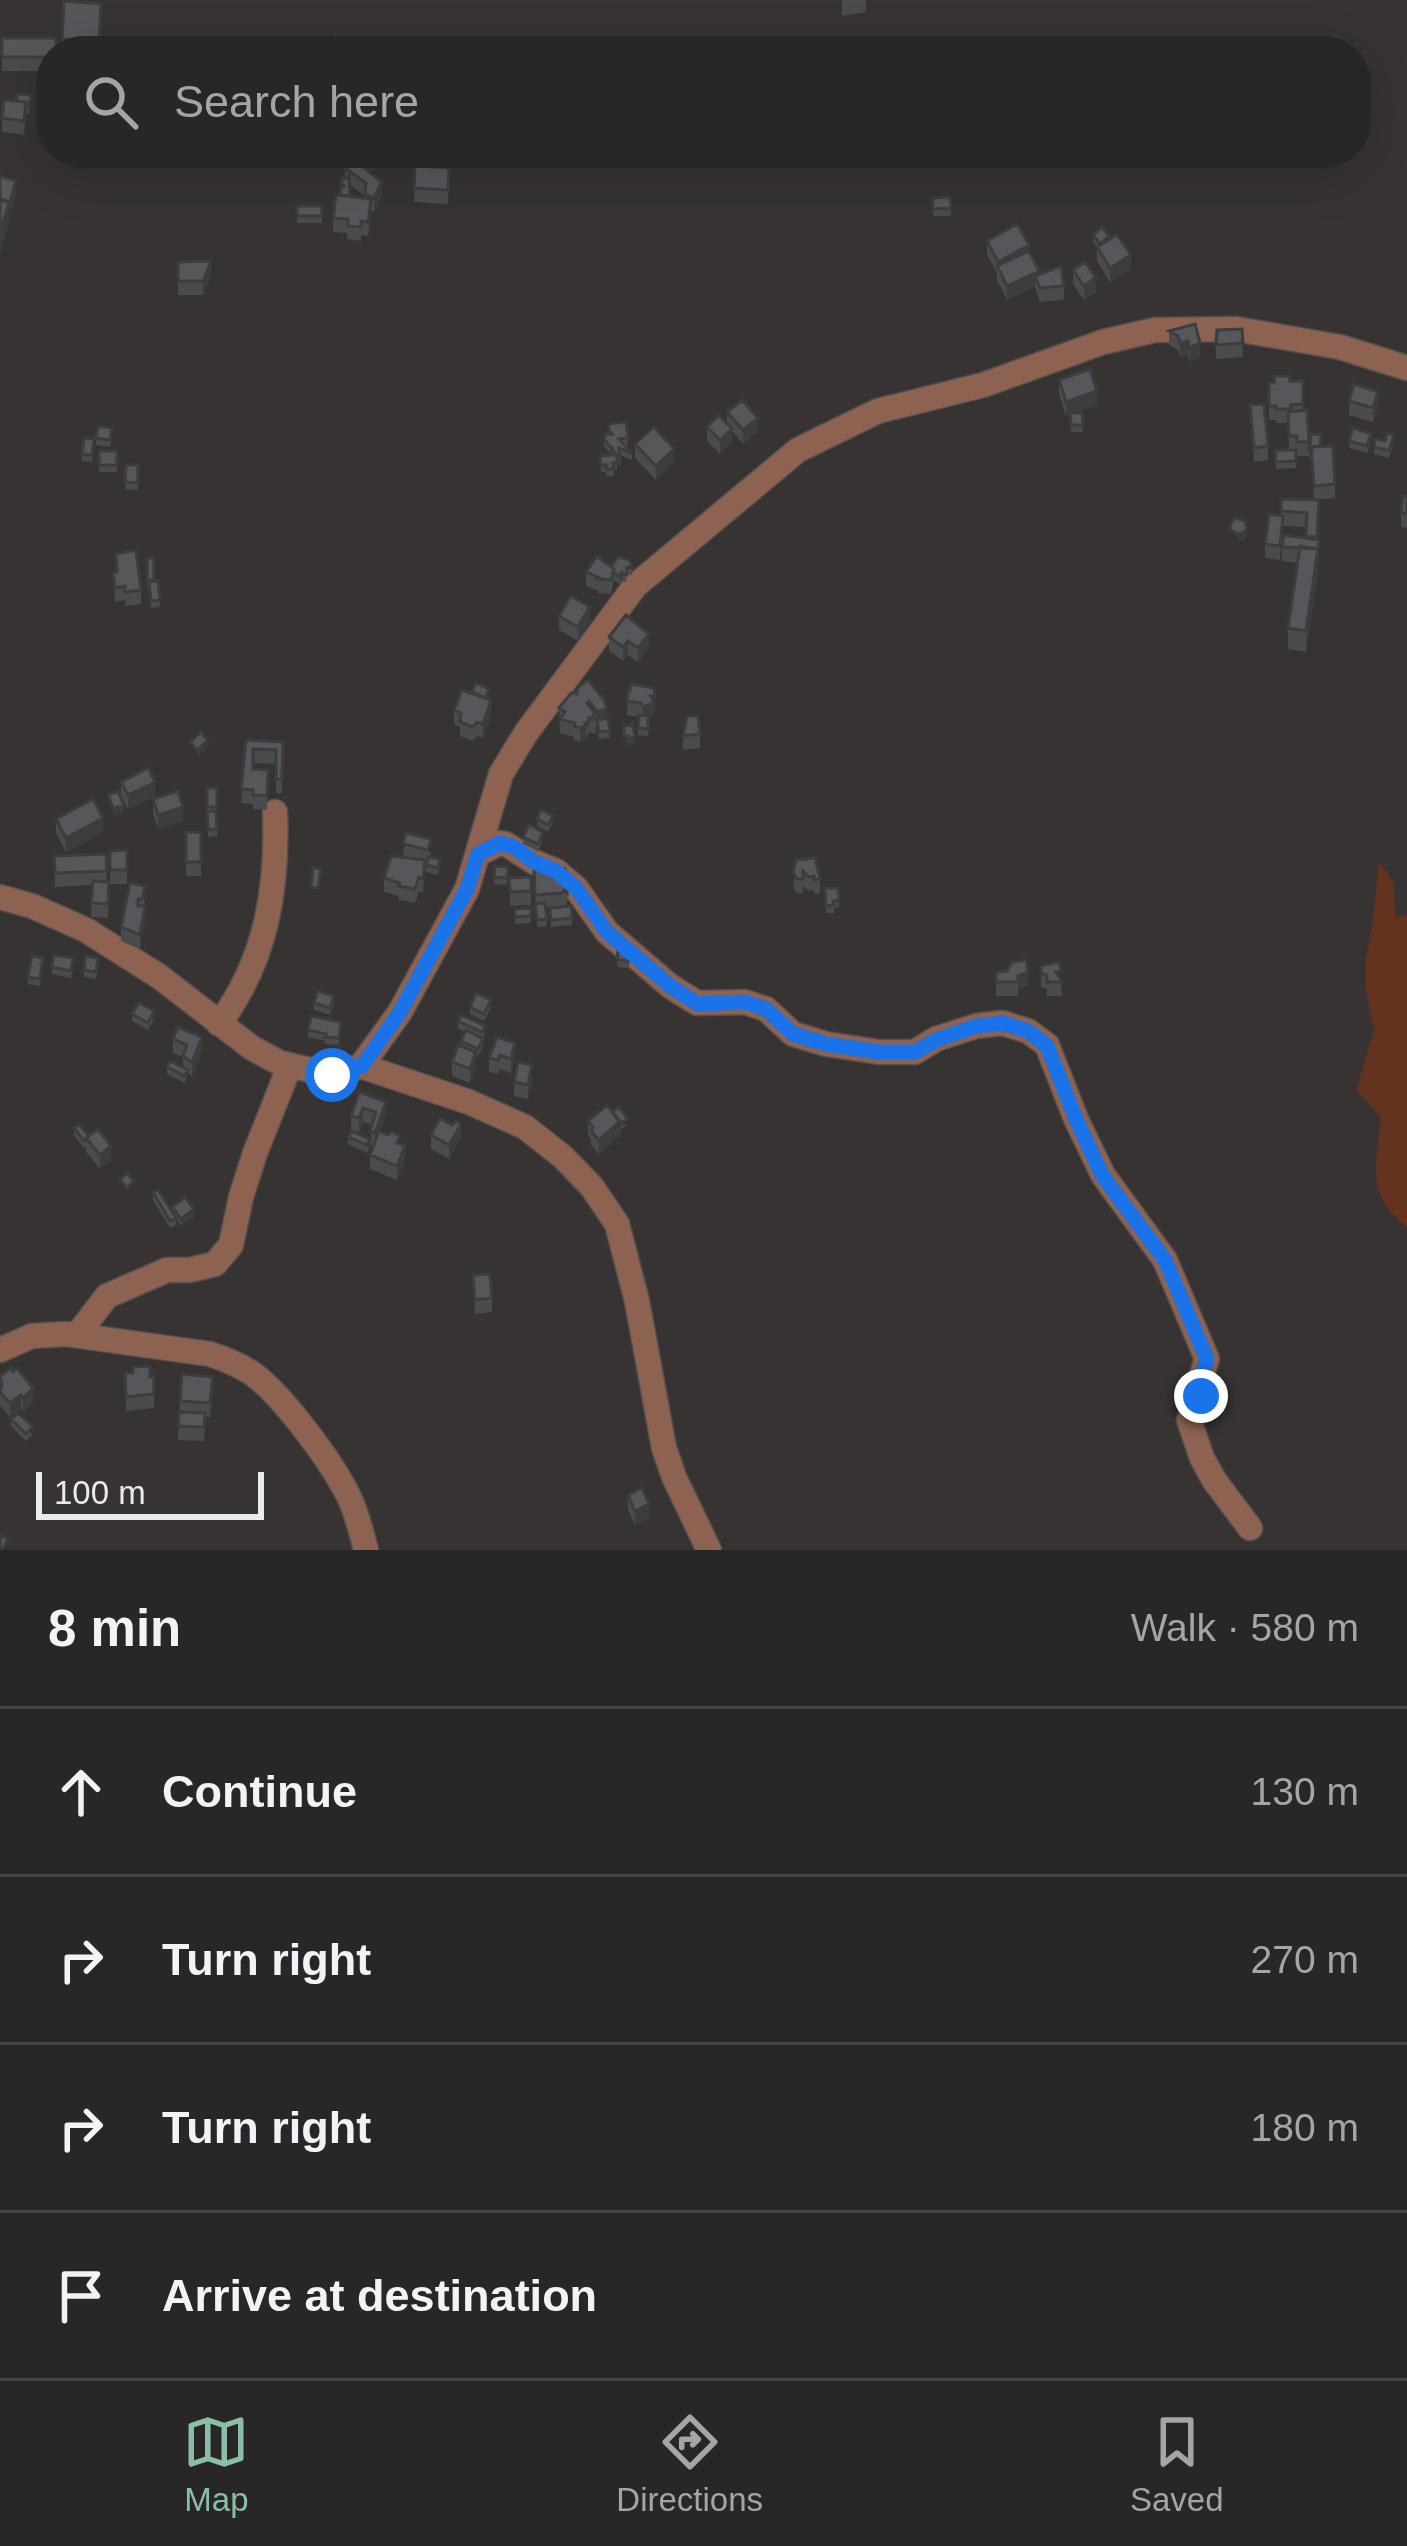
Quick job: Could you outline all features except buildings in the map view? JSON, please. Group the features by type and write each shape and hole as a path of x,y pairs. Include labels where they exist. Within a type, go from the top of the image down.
{"street":[{"path":"362,1066 400,1012 467,889 501,774 526,733 635,586 798,450 878,411 983,386 1103,342 1155,330 1236,329 1340,347 1407,368"},
{"path":"219,1024 238,999 265,933 275,875 275,812"},
{"path":"478,854 506,844 556,871 576,888 607,932 698,1004 745,1002 766,1009 793,1034 879,1052 915,1052 962,1030 1003,1023 1028,1031 1047,1046 1102,1175 1156,1246 1179,1291 1207,1359 1201,1396 1189,1420 1214,1480 1250,1528"},
{"path":"0,897 86,930 160,977 252,1048 290,1065 332,1075 362,1066 469,1102 525,1127 563,1157 592,1187 617,1224 637,1301 664,1448 709,1550"},
{"path":"77,1335 107,1296 167,1270 215,1264 231,1245 266,1120 290,1065"},
{"path":"0,1350 32,1336 77,1335 210,1354 256,1376 326,1458 350,1498 366,1550"}],"shaded area":[{"path":"1379,862 1393,881 1396,918 1407,914 1407,1228 1379,1190 1376,1164 1381,1118 1356,1090 1374,1031 1366,957"}],"route":[{"path":"332,1075 362,1066 400,1012 467,889 478,854 500,843 556,871 576,888 607,932 698,1004 745,1002 766,1009 793,1034 879,1052 915,1052 976,1026 1003,1023 1028,1031 1047,1046 1102,1175 1165,1260 1207,1359 1201,1396"}]}
